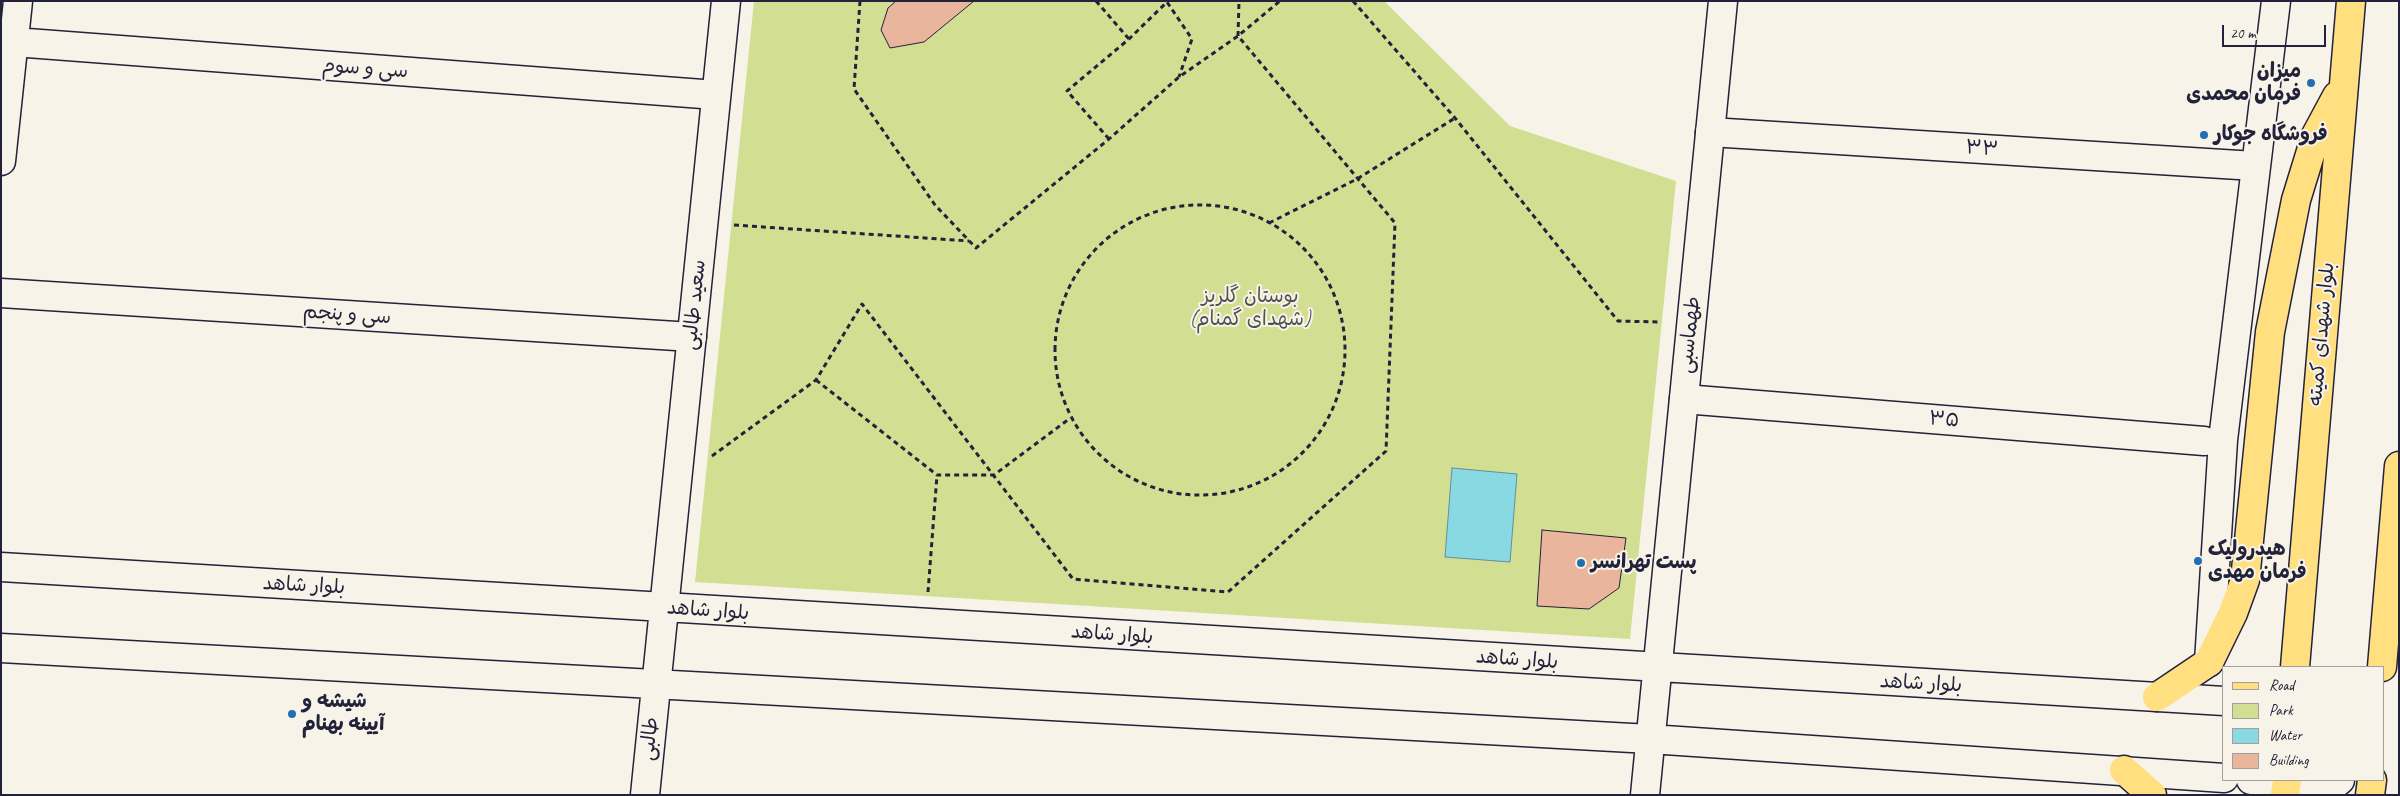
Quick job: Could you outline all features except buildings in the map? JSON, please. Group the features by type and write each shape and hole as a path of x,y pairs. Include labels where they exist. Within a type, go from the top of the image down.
{"main road":[{"name":"بلوار شهدای کمیته","path":"2295,666 2342,86 2351,1"},
{"path":"2157,697 2209,662 2233,613 2245,580 2270,332 2296,200 2316,135 2342,86"},
{"path":"2382,666 2399,466"},
{"path":"2124,770 2152,795"},
{"path":"2370,795 2372,781"}],"street":[{"path":"1,161 18,1"},
{"name":"سعید طالبی","path":"656,684 726,1"},
{"name":"طهماسبی","path":"1650,740 1723,1"},
{"path":"2209,662 2223,440 2276,1"},
{"name":"سی و سوم","path":"14,42 716,95"},
{"name":"۳۳","path":"1710,132 2255,166"},
{"name":"سی و پنجم","path":"1,293 692,337"},
{"name":"۳۵","path":"1684,399 2204,441"},
{"name":"بلوار شاهد","path":"1,567 2222,702"},
{"path":"1,648 1650,740 2222,778"},
{"name":"طالبی","path":"645,795 656,684"},
{"path":"1645,795 1650,740"},
{"path":"2257,781 2286,786 2334,785 2339,781"}],"path":[{"path":"860,1 854,89 935,205 976,248 1109,139 1178,78 1238,36 1280,1"},
{"path":"1096,1 1129,39"},
{"path":"707,460 816,380 862,304 1073,579 1228,592 1386,451 1396,223 1238,36 1239,1"},
{"path":"1353,1 1454,118 1618,321 1663,322"},
{"path":"1109,139 1067,91 1129,39 1167,2 1192,40 1178,78"},
{"path":"1269,223 1357,179 1454,118"},
{"path":"1215,205 1260,217 1269,223 1298,242 1329,281 1345,329 1344,379 1326,426 1293,464 1248,488 1198,497 1149,487 1105,462 1069,419 1057,381 1054,335 1066,291 1091,253 1127,224 1170,208 1215,205"},
{"path":"731,225 970,242"},
{"path":"816,380 936,475 994,475 1069,419"},
{"path":"928,598 936,475"}],"green space":[{"name":"بوستان گلریز (شهدای گمنام)","path":"754,1 1384,1 1510,126 1676,181 1630,639 695,582"}],"water":[{"path":"1452,468 1517,474 1510,562 1445,557"}],"place":[{"name":"میزان فرمان محمدی","path":"2311,83"},
{"name":"فروشگاه جوکار","path":"2204,135"},
{"name":"هیدرولیک فرمان مهدی","path":"2198,561"},
{"name":"پست تهرانسر","path":"1581,563"},
{"name":"شیشه و آیینه بهنام","path":"292,714"}]}
